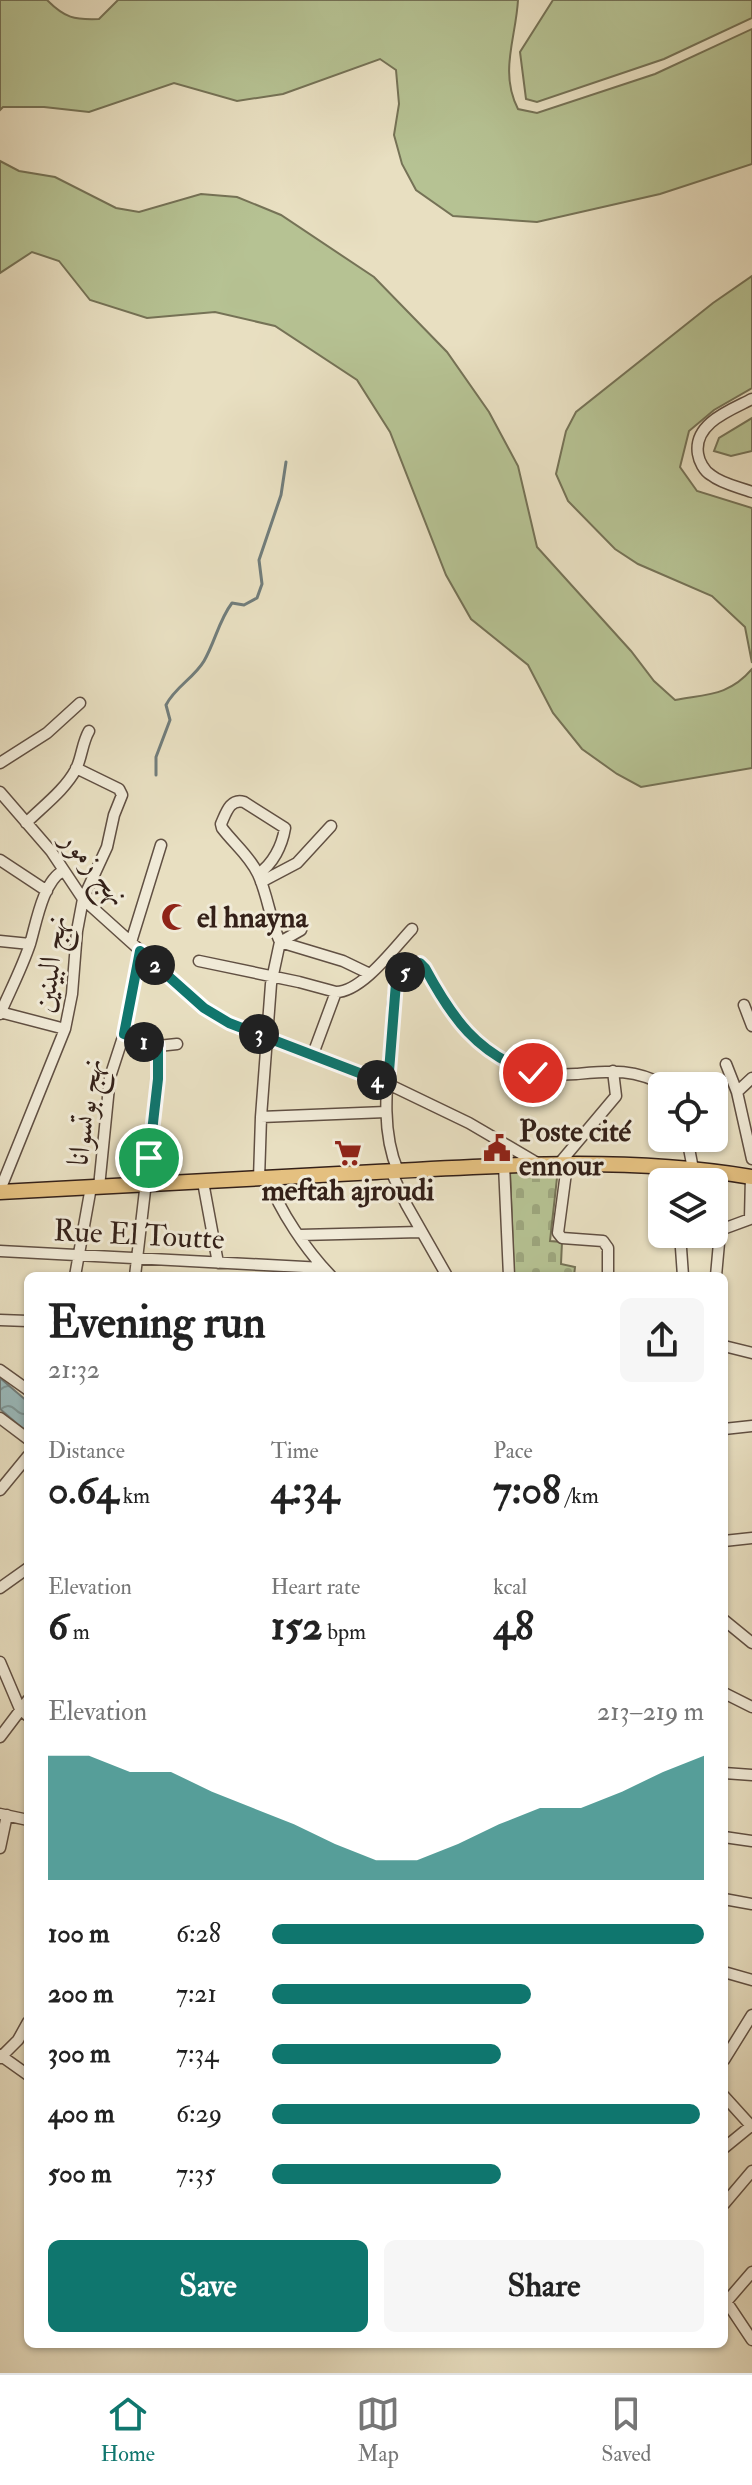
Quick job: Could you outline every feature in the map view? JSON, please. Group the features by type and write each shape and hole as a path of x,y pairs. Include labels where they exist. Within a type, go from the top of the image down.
{"main road":[{"path":"0,1191 147,1186 504,1165 641,1164 661,1168"},
{"path":"728,1175 752,1176"}],"street":[{"path":"752,399 706,427 697,448 698,457 712,477 752,492"},
{"path":"0,763 47,733 80,703"},
{"path":"26,823 76,768 89,731"},
{"name":"نهج البينين","path":"0,1191 65,1029 83,899 107,847 122,795 119,789 76,768"},
{"name":"نهج زمور","path":"0,792 51,851 83,899 204,1008 229,1023 388,1084 469,1123 541,1165"},
{"path":"259,878 273,860 285,828 237,800 232,803 221,824 222,828 248,856 259,878 280,942 272,977 261,1117 263,1178 327,1272"},
{"path":"259,878 297,863 331,826"},
{"path":"131,942 161,845"},
{"path":"0,860 47,891"},
{"path":"63,871 58,873 47,891 30,944 0,1013 65,1029"},
{"path":"199,961 336,992 347,991 370,974 412,929"},
{"path":"280,942 301,930"},
{"path":"0,941 30,944"},
{"path":"280,942 343,961 370,974"},
{"name":"نهج بوتسوانا","path":"76,1272 95,1187 110,1077 124,1034 140,951"},
{"path":"445,1272 420,1232 394,1171 386,1112 396,983 410,967 420,963 459,1024 512,1066 545,1075 613,1071 648,1078"},
{"path":"313,1054 336,992"},
{"path":"744,1005 752,1026"},
{"path":"124,1034 158,1046 177,1044"},
{"path":"135,1272 158,1079 158,1046"},
{"path":"726,1064 748,1120 752,1159"},
{"path":"608,1272 608,1248 603,1241 562,1238 558,1233 562,1165 616,1096 613,1071"},
{"path":"737,1092 752,1078"},
{"path":"261,1117 386,1112"},
{"path":"504,1165 509,1272"},
{"path":"716,1272 720,1232 750,1219 752,1176"},
{"path":"203,1182 218,1263"},
{"path":"300,1235 420,1232"},
{"path":"681,1248 683,1272"},
{"name":"Rue El Toutte","path":"0,1251 218,1263 248,1271 327,1272"},
{"path":"0,1320 24,1321"},
{"path":"728,1347 752,1353"},
{"path":"0,1370 24,1387"},
{"path":"0,1418 24,1436"},
{"path":"728,1429 752,1426"},
{"path":"1,1487 24,1461"},
{"path":"728,1541 752,1538"},
{"path":"0,1588 24,1571"},
{"path":"16,1576 24,1579"},
{"path":"728,1623 752,1643"},
{"path":"0,1662 24,1706"},
{"path":"728,1695 752,1707"},
{"path":"0,1737 24,1709"},
{"path":"728,1773 752,1775"},
{"path":"0,1848 4,1814 24,1819"},
{"path":"728,1838 752,1841"},
{"path":"728,1900 752,1904"},
{"path":"728,1973 752,1980"},
{"path":"728,2054 752,2015"},
{"path":"24,2029 18,2040 0,2056 24,2072"},
{"path":"728,2100 752,2126 728,2145"},
{"path":"728,2199 752,2171"},
{"path":"728,2296 752,2272"},
{"path":"728,2304 752,2340"}],"green space":[{"path":"0,0 47,0 65,14 99,19 118,0 518,0 509,68 512,95 518,109 537,113 655,74 752,29 752,164 660,194 537,222 453,216 416,190 402,164 394,135 399,104 396,70 380,59 283,94 237,101 174,83 89,112 44,107 3,107 0,110"},
{"path":"553,0 752,0 752,18 664,59 537,102 526,99 520,52"},
{"path":"0,161 19,171 55,177 116,208 139,212 201,194 237,197 281,215 374,277 447,352 489,412 518,466 537,547 631,651 654,681 675,700 726,689 752,669 752,768 641,787 582,749 553,713 528,665 471,619 446,575 390,432 357,380 275,326 215,312 147,318 90,300 59,261 32,252 0,273"},
{"path":"752,276 752,388 714,410 689,431 680,467 697,491 752,508 752,663 745,627 712,596 638,564 615,549 568,501 556,474 566,431 576,412 713,303"},
{"path":"752,418 752,451 731,456 714,451 719,438"},
{"path":"558,1169 550,1241 562,1242 561,1264 575,1267 574,1272 514,1272 510,1171"}],"water":[{"path":"0,1378 24,1399 24,1430 0,1409"}],"waterway":[{"path":"156,775 156,757 170,720 166,705 204,661 232,603 244,605 257,598 262,584 259,560 281,495 286,462"}],"place":[{"name":"el hnayna","path":"175,917"},
{"name":"Poste cité ennour","path":"497,1148"},
{"name":"meftah ajroudi","path":"348,1153"}],"route":[{"path":"149,1158 158,1079 158,1046 124,1034 140,951 204,1008 229,1023 388,1084 396,983 410,967 420,963 459,1024 499,1058 533,1073"}]}
